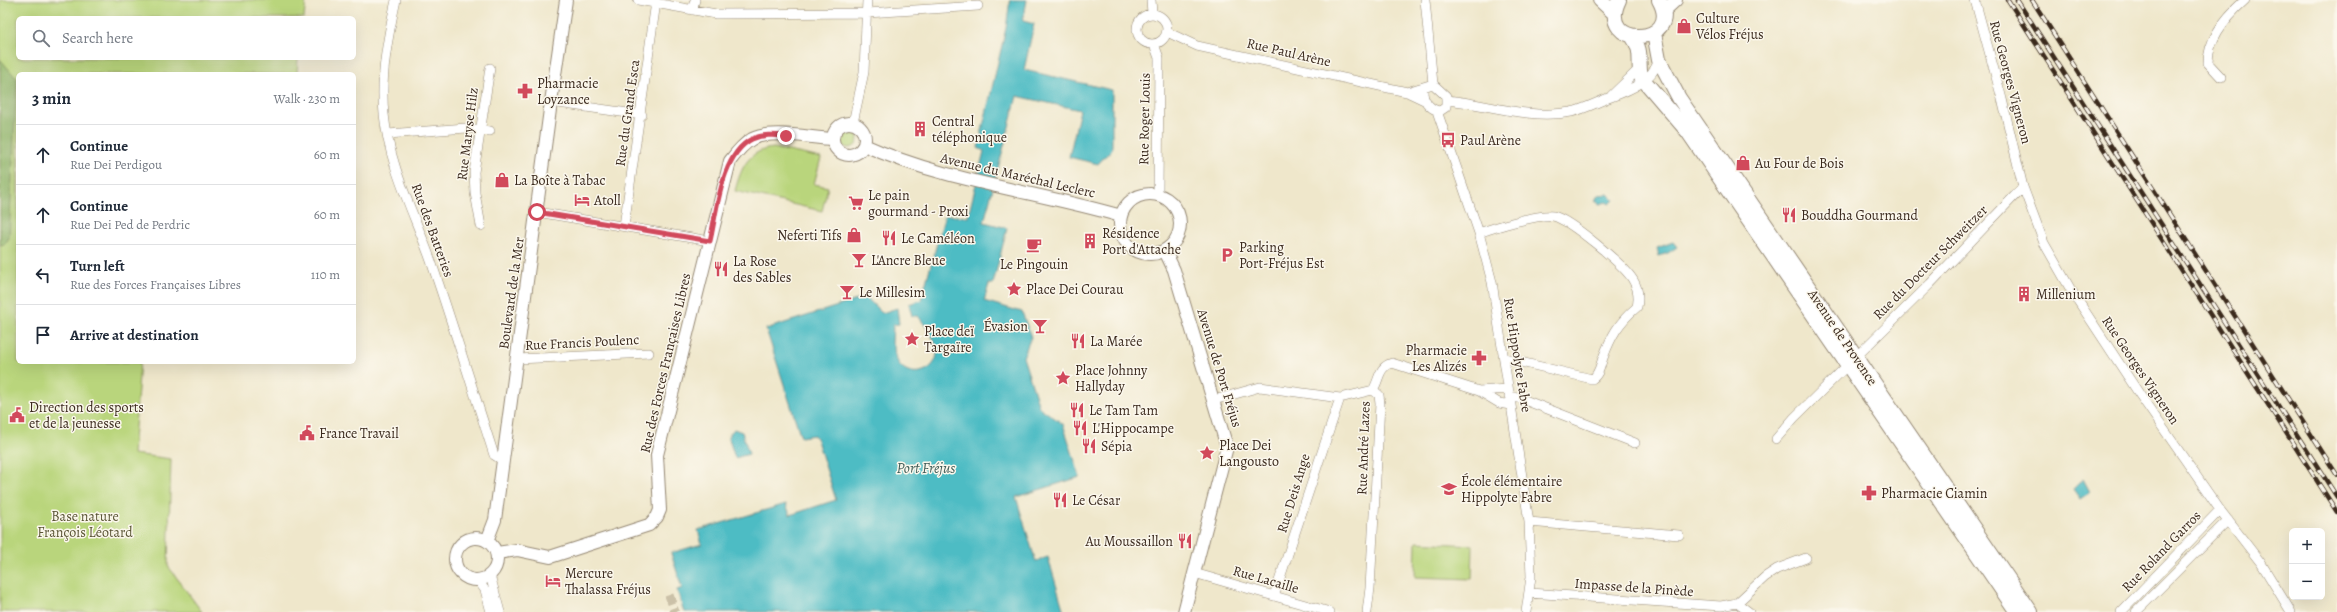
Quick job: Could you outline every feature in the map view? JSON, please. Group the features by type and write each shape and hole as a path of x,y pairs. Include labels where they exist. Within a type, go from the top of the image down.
{"main road":[{"path":"1600,0 1617,7 1620,28 1632,36 1641,52 1645,81"},
{"path":"1632,36 1643,37 1654,32 1661,24 1661,6"},
{"name":"Avenue de Provence","path":"1654,32 1659,60 1678,98 2017,612"},
{"name":"Avenue de Provence","path":"1645,81 1688,132 2031,612"}],"street":[{"name":"Rue des Batteries","path":"396,0 384,68 382,95 388,134 398,178 431,261 494,455 502,460"},
{"name":"Boulevard de la Mer","path":"487,541 495,520 566,0"},
{"path":"638,0 656,2 716,14 867,13 978,6"},
{"path":"692,10 695,0"},
{"path":"853,124 864,72 867,0"},
{"path":"1151,0 1152,14"},
{"path":"1424,0 1433,84"},
{"path":"1661,6 1676,0"},
{"name":"Rue Georges Vigneron","path":"1975,0 2002,99 2023,187 2044,243 2071,290 2140,395 2220,510 2261,563 2291,612"},
{"path":"2221,77 2208,63 2208,53 2223,24 2245,0"},
{"name":"Rue du Grand Esca","path":"624,226 642,115 656,2"},
{"path":"1152,14 1164,19 1167,32 1160,42 1154,44 1141,39 1137,33 1139,21 1142,17 1152,14"},
{"name":"Rue Paul Arène","path":"1167,32 1197,46 1407,92 1426,101"},
{"name":"Rue Roger Louis","path":"1154,44 1159,58 1158,195"},
{"path":"1611,96 1627,91 1645,81 1652,74 1659,60"},
{"name":"Rue Maryse Hilz","path":"481,226 475,193 474,172 490,68"},
{"path":"1447,100 1546,114 1572,112 1645,81"},
{"path":"1627,91 1640,90 1645,81"},
{"path":"1433,84 1442,90 1447,100 1446,107 1437,110 1426,101 1422,92 1424,88 1433,84"},
{"name":"Rue Paul Arène","path":"1407,92 1424,88"},
{"path":"551,102 642,115"},
{"name":"Rue Hippolyte Fabre","path":"1437,110 1479,233 1492,282 1529,522 1529,593 1526,612"},
{"path":"853,124 864,134 864,145 855,154 846,156 837,150 832,139 833,133 841,125 853,124"},
{"path":"388,134 480,128 490,131"},
{"name":"Rue des Forces Françaises Libres","path":"496,553 517,550 550,556 644,528 657,517 660,503 657,455 730,161 739,149 752,139 765,135 832,139"},
{"name":"Avenue du Maréchal Leclerc","path":"864,145 913,166 1121,216"},
{"name":"Rue du Docteur Schweitzer","path":"1776,439 1930,284 2023,187"},
{"path":"1148,194 1158,195 1172,205 1180,220 1177,238 1165,251 1154,255 1142,254 1131,248 1123,239 1120,228 1121,216 1131,200 1148,194"},
{"path":"537,212 710,241"},
{"path":"1479,233 1546,216 1561,219 1580,231 1627,272 1634,281 1638,293 1637,307 1616,327 1610,339 1598,374 1592,379 1504,358"},
{"name":"Avenue de Port Fréjus","path":"1165,251 1174,270 1214,400 1226,441 1227,454 1184,612"},
{"name":"Rue Francis Poulenc","path":"517,359 649,353"},
{"name":"Rue André Lazes","path":"1367,612 1370,588 1380,404 1379,395 1373,390 1380,372 1385,365 1392,363 1479,391 1509,397"},
{"path":"1214,400 1260,387 1340,398 1373,390"},
{"name":"Rue André Lazes","path":"1479,391 1499,403 1509,397"},
{"path":"1509,397 1522,399 1635,443"},
{"name":"Rue Deis Ange","path":"1274,596 1340,398"},
{"name":"Rue Roland Garros","path":"2122,612 2220,510"},
{"name":"Rue Roland Garros","path":"2136,612 2228,520"},
{"path":"1529,522 1679,535"},
{"path":"478,538 487,541 496,553 496,565 490,575 478,580 468,578 459,570 456,561 456,553 460,547 468,540 478,538"},
{"path":"1749,612 1737,603 1745,594 1777,569 1806,558"},
{"name":"Rue Lacaille","path":"1194,573 1330,612"},
{"path":"490,575 500,612"},
{"path":"478,580 485,590 491,612"},
{"name":"Impasse de la Pinède","path":"1529,593 1721,606 1737,603"}],"green space":[{"name":"Base nature François Léotard","path":"0,0 306,0 304,16 16,16 16,60 298,60 297,72 16,72 16,364 140,364 133,454 171,459 168,566 202,612 0,612"},
{"path":"0,59 16,78 16,99 9,238 5,244 0,245"},
{"path":"849,130 855,133 858,139 855,145 849,148 843,145 840,139 843,133"},
{"path":"774,148 821,158 814,184 828,187 822,211 735,191 743,168 752,156 765,149"},
{"path":"1416,542 1473,545 1472,579 1415,577"}],"water":[{"name":"Port Fréjus","path":"1010,0 1027,0 1023,21 1034,24 1024,70 1112,90 1112,149 1098,164 1069,157 1080,110 1017,96 984,222 1007,228 993,284 989,284 984,301 1022,312 1031,337 1023,357 1039,407 1063,424 1080,477 1016,497 1036,561 1048,557 1064,612 684,612 677,590 682,588 671,553 702,544 698,530 786,504 790,515 836,500 817,440 814,435 801,437 766,329 866,297 882,313 897,308 899,324 893,325 892,344 894,346 896,359 902,367 910,372 919,372 927,369 933,364 937,355 936,345 918,316 912,316 909,304 921,300 945,215 968,217 984,151 978,148 1006,28"},
{"path":"1608,194 1614,200 1610,204 1606,202 1600,204 1595,201 1598,195"},
{"path":"1673,242 1677,247 1668,253 1659,256 1657,248"},
{"path":"734,429 742,432 749,454 735,458 728,436"},
{"path":"2083,479 2090,492 2080,499 2073,489"}],"tunnel":[{"path":"669,595 675,612"}],"railway":[{"path":"2008,0 2337,512"},
{"path":"2017,0 2337,497"},
{"path":"2032,0 2337,475"}],"place":[{"name":"Culture Vélos Fréjus","path":"1684,26"},
{"name":"Pharmacie Loyzance","path":"525,91"},
{"name":"Central téléphonique","path":"920,129"},
{"name":"Paul Arène","path":"1448,140"},
{"name":"Au Four de Bois","path":"1743,163"},
{"name":"La Boîte à Tabac","path":"502,180"},
{"name":"Atoll","path":"582,200"},
{"name":"Le pain gourmand - Proxi","path":"856,203"},
{"name":"Bouddha Gourmand","path":"1789,215"},
{"name":"Neferti Tifs","path":"854,235"},
{"name":"Le Caméléon","path":"889,238"},
{"name":"Résidence Port d'Attache","path":"1090,241"},
{"name":"Le Pingouin","path":"1034,245"},
{"name":"Parking Port-Fréjus Est","path":"1227,255"},
{"name":"L'Ancre Bleue","path":"859,260"},
{"name":"La Rose des Sables","path":"721,269"},
{"name":"Place Dei Courau","path":"1014,289"},
{"name":"Le Millesim","path":"847,292"},
{"name":"Millenium","path":"2024,294"},
{"name":"Évasion","path":"1040,326"},
{"name":"Place deï Targaïre","path":"912,339"},
{"name":"La Marée","path":"1078,341"},
{"name":"Pharmacie Les Alizés","path":"1479,358"},
{"name":"Place Johnny Hallyday","path":"1063,378"},
{"name":"Le Tam Tam","path":"1077,410"},
{"name":"Direction des sports et de la jeunesse","path":"17,415"},
{"name":"L'Hippocampe","path":"1080,428"},
{"name":"France Travail","path":"307,433"},
{"name":"Sépia","path":"1089,446"},
{"name":"Place Dei Langousto","path":"1207,453"},
{"name":"École élémentaire Hippolyte Fabre","path":"1449,489"},
{"name":"Pharmacie Ciamin","path":"1869,493"},
{"name":"Le César","path":"1060,500"},
{"name":"Au Moussaillon","path":"1185,541"},
{"name":"Mercure Thalassa Fréjus","path":"553,581"}],"route":[{"path":"537,212 710,241 730,161 739,149 752,139 765,135 786,136"}]}
